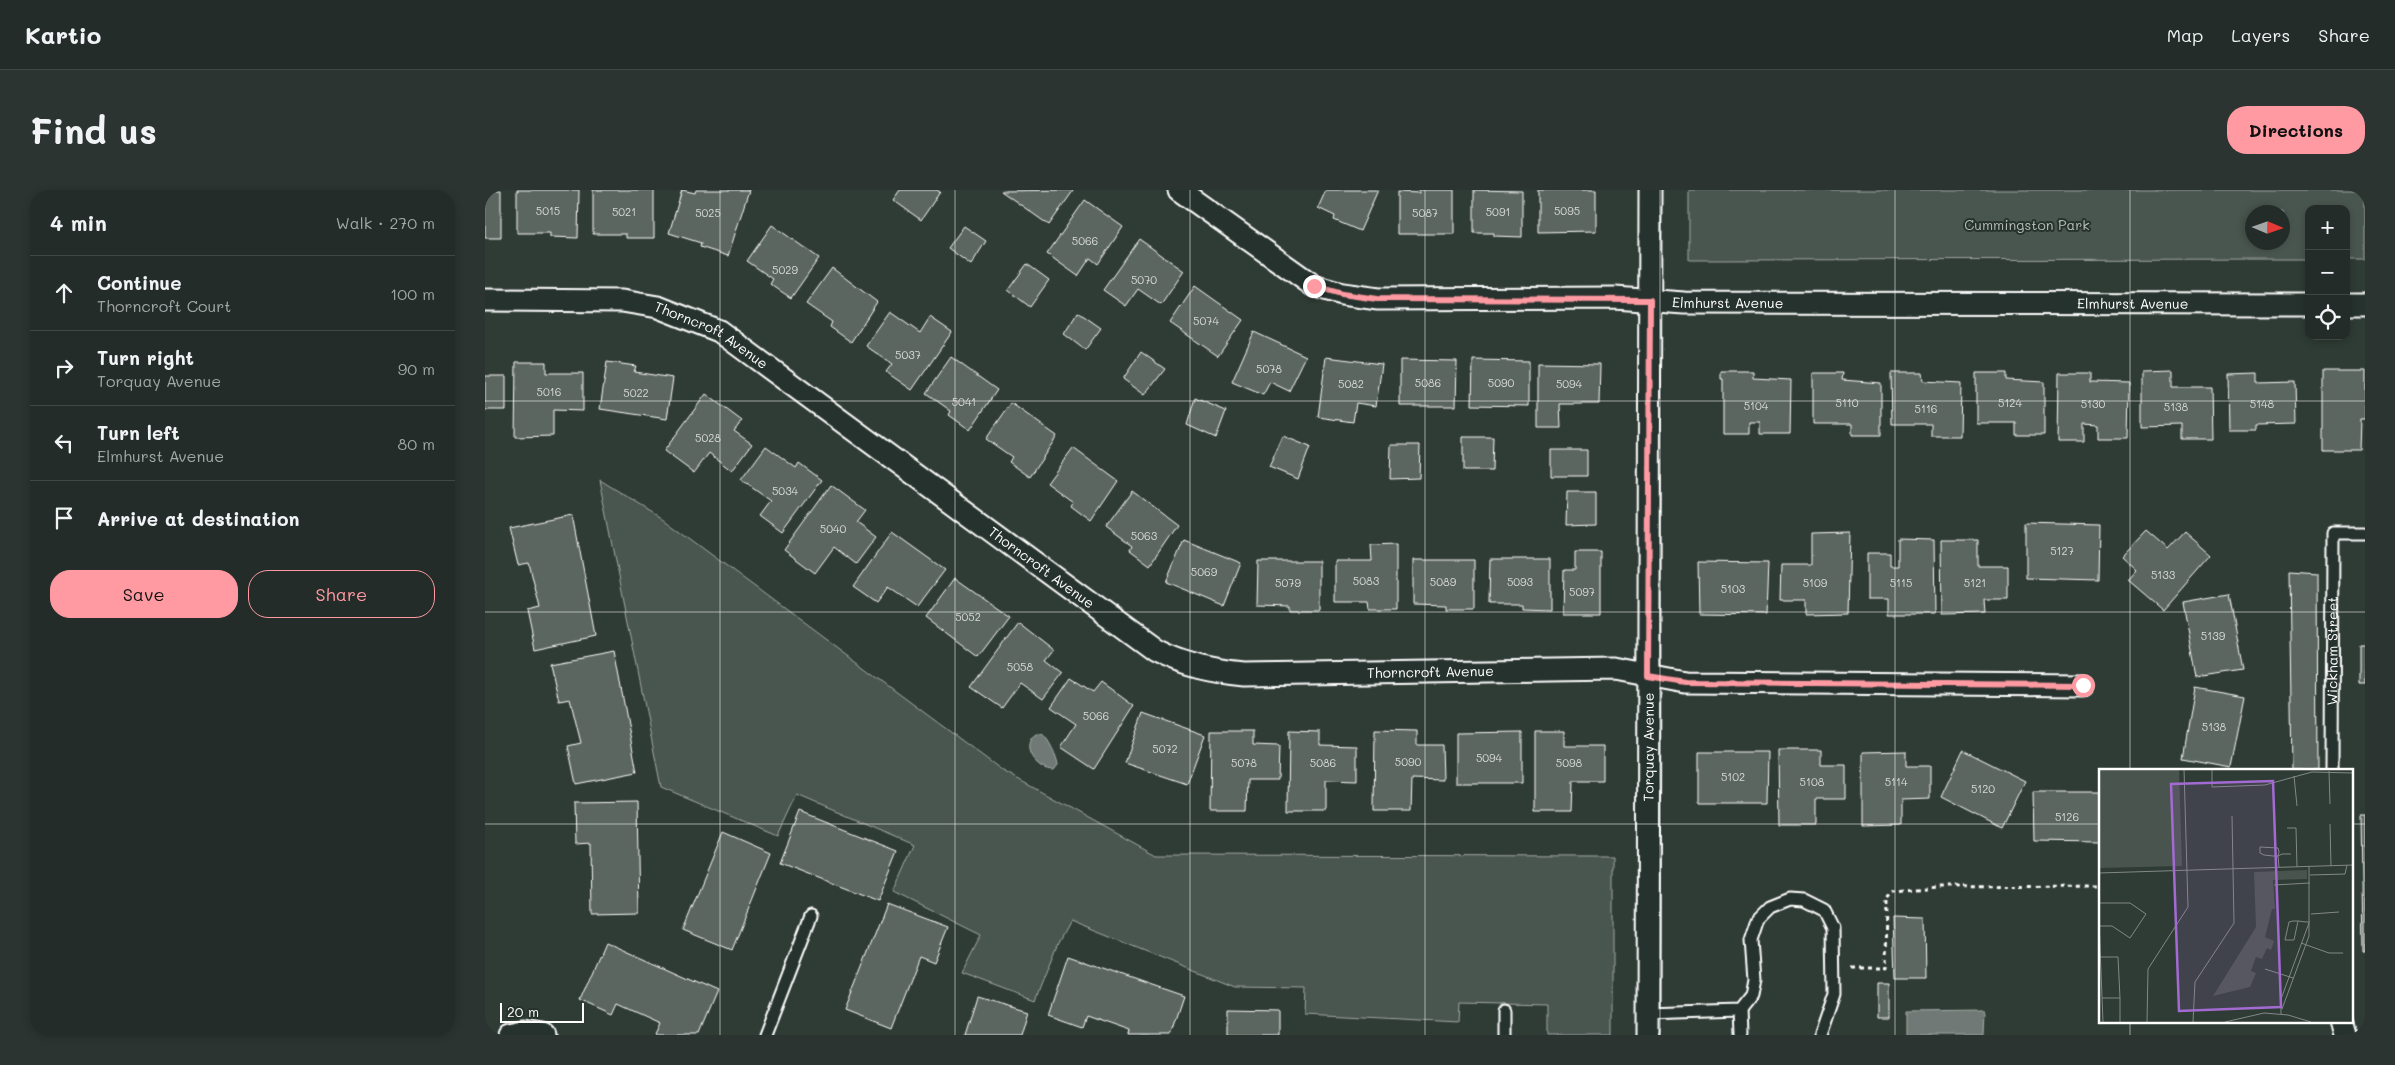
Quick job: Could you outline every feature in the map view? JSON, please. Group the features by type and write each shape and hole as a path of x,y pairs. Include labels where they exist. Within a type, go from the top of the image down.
{"street":[{"name":"Elmhurst Avenue","path":"1179,190 1314,286 1342,294 1377,299 1650,300 1684,303 2305,304"},
{"name":"Torquay Avenue","path":"1648,1025 1650,190"},
{"name":"Thorncroft Avenue","path":"485,300 622,301 658,307 719,331 1155,652 1176,662 1212,672 1244,675 1616,669 1685,682 2083,685"},
{"path":"2350,304 2365,304"},
{"path":"2341,1022 2345,1035"},
{"path":"511,1035 525,1032 543,1035"}],"lane":[{"name":"Wickham Street","path":"2332,769 2333,532 2365,533"},
{"path":"1740,1035 1739,1011 1751,996 1755,980 1751,940 1757,919 1770,907 1791,900 1805,900 1824,910 1833,928 1834,994 1820,1035"},
{"path":"765,1035 811,916"},
{"path":"1504,1010 1504,1035"},
{"path":"1648,1025 1739,1011"}],"path":[{"path":"1833,969 1886,968 1887,899 1893,891 1939,887 2099,886"}],"green space":[{"name":"Cummingston Park","path":"1689,190 2365,190 2365,259 2350,259 2350,205 2305,205 2305,259 1689,260"},
{"path":"600,480 662,518 1003,771 1156,855 1613,856 1613,1035 1547,1035 1547,1004 1459,1002 1458,1022 1305,1014 1306,988 1235,987 1070,921 1058,943 1035,1000 962,973 981,935 894,892 915,845 797,795 778,836 661,787"}],"shaded area":[{"path":"1036,734 1042,734 1052,748 1058,765 1054,770 1041,766 1029,751 1031,739"},
{"path":"1985,1010 1984,1035 1906,1035 1906,1011"}],"building":[{"path":"485,190 501,190 501,238 485,238"},
{"path":"517,190 579,190 578,238 550,237 550,233 517,233"},
{"path":"593,190 654,190 654,238 626,238 626,234 593,234"},
{"path":"682,190 695,193 696,190 749,190 728,256 700,247 701,243 669,233"},
{"path":"900,190 937,190 940,192 921,220 893,200"},
{"path":"1326,190 1378,190 1360,231 1334,220 1335,216 1318,208"},
{"path":"1419,190 1454,190 1454,234 1397,234 1397,192 1419,193"},
{"path":"1474,190 1522,191 1522,237 1494,236 1494,233 1474,233"},
{"path":"1538,190 1596,190 1596,231 1538,232"},
{"path":"1001,191 1073,191 1049,225"},
{"path":"1085,200 1123,227 1098,264 1090,258 1078,276 1047,254"},
{"path":"772,225 819,258 791,298 770,284 773,279 747,261"},
{"path":"964,226 986,241 971,265 948,248"},
{"path":"1139,239 1184,271 1161,305 1138,289 1126,306 1103,290"},
{"path":"1027,264 1049,280 1030,307 1008,290"},
{"path":"832,268 877,302 851,342 830,327 832,322 806,304"},
{"path":"1195,286 1243,320 1218,356 1170,323"},
{"path":"890,312 920,333 930,317 952,332 912,390 886,372 892,364 866,346"},
{"path":"1078,312 1101,328 1085,350 1064,334"},
{"path":"1254,332 1306,356 1289,391 1270,382 1263,395 1232,382"},
{"path":"1141,352 1165,369 1145,395 1123,379"},
{"path":"951,357 997,390 970,430 949,415 951,411 926,393"},
{"path":"1326,357 1382,364 1376,406 1356,403 1353,422 1318,417"},
{"path":"1400,360 1457,361 1456,406 1400,406"},
{"path":"1473,360 1529,361 1529,406 1472,405"},
{"path":"516,362 546,362 546,373 583,373 583,411 553,410 553,436 515,437"},
{"path":"607,362 636,366 634,372 673,378 667,419 600,409"},
{"path":"1538,363 1600,364 1599,404 1560,404 1561,428 1538,428"},
{"path":"2173,370 2173,387 2210,387 2211,439 2182,439 2182,426 2142,427 2142,371"},
{"path":"1721,371 1753,371 1753,378 1791,380 1790,434 1760,434 1760,422 1749,422 1749,434 1723,434 1723,379 1721,379"},
{"path":"2323,371 2365,371 2365,419 2360,419 2359,450 2323,450"},
{"path":"1813,373 1843,373 1842,380 1881,383 1881,435 1852,435 1852,424 1813,424"},
{"path":"1891,373 1922,373 1923,381 1961,383 1960,436 1931,436 1931,424 1892,424"},
{"path":"1976,373 2006,373 2006,380 2044,382 2044,435 2016,435 2016,423 1976,423"},
{"path":"2059,373 2090,373 2090,382 2129,383 2128,438 2098,438 2098,425 2084,424 2084,442 2058,442"},
{"path":"2258,373 2258,383 2295,382 2296,424 2256,425 2256,430 2229,430 2228,374"},
{"path":"485,376 506,376 506,410 485,410"},
{"path":"706,394 742,421 734,431 752,444 732,471 709,453 694,473 664,451"},
{"path":"1195,398 1226,411 1216,438 1187,425"},
{"path":"1011,403 1057,436 1030,477 1009,462 1012,457 986,439"},
{"path":"1283,436 1310,447 1298,479 1269,467"},
{"path":"1463,437 1493,437 1492,471 1463,471"},
{"path":"1391,445 1420,445 1419,478 1390,479"},
{"path":"766,446 796,468 799,463 822,480 783,533 760,516 771,501 741,480"},
{"path":"1073,448 1118,481 1091,521 1071,506 1073,502 1047,483"},
{"path":"1551,450 1587,450 1587,476 1551,476"},
{"path":"831,485 865,510 856,522 876,537 856,564 834,547 815,573 784,550"},
{"path":"1132,491 1177,525 1150,565 1130,550 1132,546 1106,527"},
{"path":"1567,492 1596,492 1596,524 1566,525"},
{"path":"573,515 596,636 535,649 527,611 540,608 529,563 518,565 509,528"},
{"path":"2026,523 2099,525 2098,580 2026,578"},
{"path":"2146,531 2168,550 2185,532 2211,555 2163,610 2128,580 2137,570 2122,556"},
{"path":"892,532 945,570 917,607 888,587 876,603 853,587"},
{"path":"1850,533 1848,613 1806,614 1806,600 1780,600 1781,565 1811,565 1811,534"},
{"path":"1898,539 1934,540 1935,614 1889,614 1889,599 1867,599 1867,553 1890,553 1890,566 1898,566"},
{"path":"1184,540 1241,563 1224,606 1166,582"},
{"path":"1941,540 1978,540 1978,566 2008,566 2008,600 1984,600 1985,614 1942,615"},
{"path":"1396,544 1396,609 1370,609 1369,602 1335,602 1335,561 1372,561 1371,545"},
{"path":"1575,552 1601,552 1601,613 1563,613 1564,570 1575,570"},
{"path":"1490,559 1550,559 1550,609 1522,608 1522,604 1489,604"},
{"path":"1413,560 1474,560 1474,609 1446,609 1446,605 1413,604"},
{"path":"1258,561 1319,561 1319,610 1290,610 1290,606 1257,605"},
{"path":"1698,562 1768,563 1766,615 1699,614"},
{"path":"2289,570 2317,572 2318,769 2292,769"},
{"path":"955,578 1009,616 978,657 926,618"},
{"path":"2229,594 2243,670 2197,677 2183,602"},
{"path":"1018,622 1054,650 1046,660 1063,673 1043,699 1020,683 1002,708 971,687"},
{"path":"2359,644 2365,644 2365,685 2359,685"},
{"path":"614,651 637,772 576,784 568,746 581,743 570,699 559,701 550,663"},
{"path":"1071,678 1093,692 1101,682 1134,706 1094,769 1061,747 1076,724 1051,707"},
{"path":"2195,687 2245,696 2231,767 2183,758"},
{"path":"1143,713 1205,735 1187,784 1125,763"},
{"path":"1375,730 1417,731 1417,745 1442,745 1443,780 1412,779 1411,811 1374,811"},
{"path":"1211,731 1253,731 1253,745 1279,746 1278,780 1248,780 1247,811 1210,811"},
{"path":"1289,731 1320,732 1320,745 1357,746 1357,781 1326,780 1326,811 1288,811"},
{"path":"1535,731 1564,731 1564,746 1603,746 1603,781 1573,781 1572,812 1535,812"},
{"path":"1522,732 1522,783 1456,783 1456,733"},
{"path":"1778,750 1821,750 1821,765 1846,765 1846,799 1816,799 1816,825 1779,825"},
{"path":"1963,750 2025,781 2002,828 1941,797"},
{"path":"1906,751 1906,766 1930,766 1930,799 1901,800 1901,825 1863,826 1863,752"},
{"path":"1699,752 1768,752 1767,803 1699,803"},
{"path":"2033,792 2099,792 2099,842 2034,841"},
{"path":"637,802 639,913 592,914 591,843 575,844 574,803"},
{"path":"800,812 898,851 878,901 780,863"},
{"path":"2361,815 2365,815 2365,951 2363,951"},
{"path":"723,832 771,853 732,950 683,930"},
{"path":"887,904 948,927 934,962 919,956 891,1028 845,1010"},
{"path":"1893,918 1925,919 1926,978 1895,978"},
{"path":"605,942 717,992 699,1035 657,1035 655,1034 660,1023 618,1004 613,1015 580,1000"},
{"path":"1068,956 1184,996 1171,1035 1128,1035 1129,1031 1086,1016 1082,1027 1048,1015"},
{"path":"1877,983 1889,983 1889,1017 1877,1017"},
{"path":"977,996 1027,1011 1020,1035 965,1035"},
{"path":"1228,1009 1278,1010 1278,1035 1228,1035"}],"route":[{"path":"1314,286 1342,294 1377,299 1615,298 1650,300 1648,676 1685,682 2083,685"}]}
